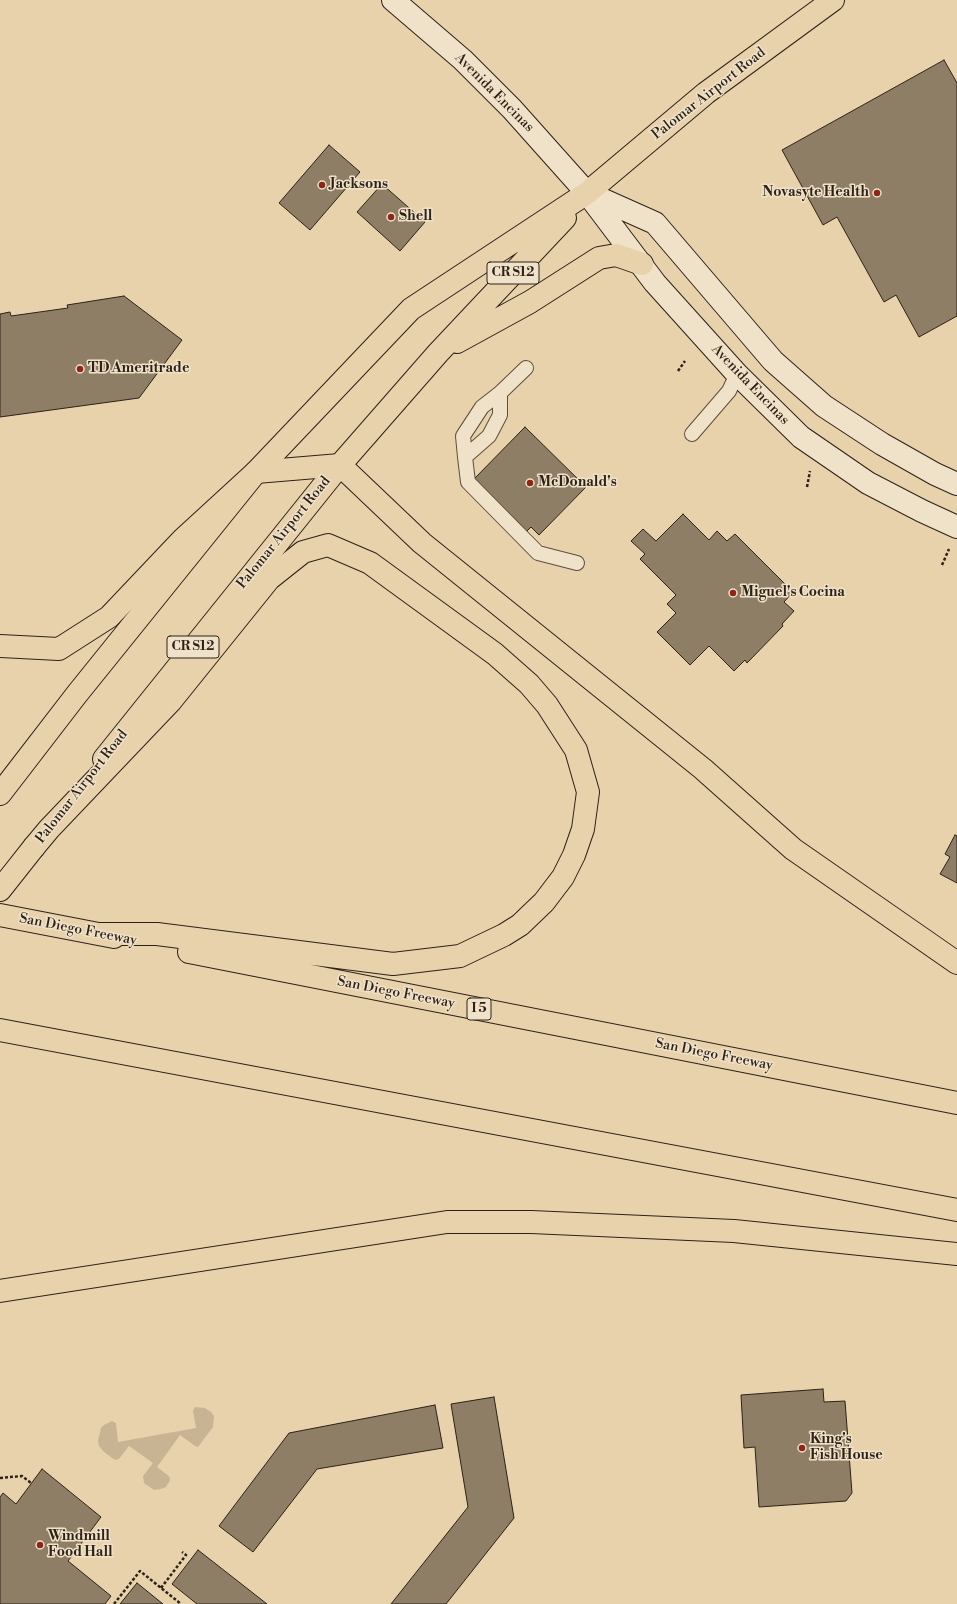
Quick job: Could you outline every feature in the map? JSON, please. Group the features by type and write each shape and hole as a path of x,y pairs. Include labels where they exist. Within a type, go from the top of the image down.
{"main road":[{"name":"Palomar Airport Road","path":"0,794 77,694 256,472 412,309 587,193 706,93 790,33 833,0"},
{"name":"Palomar Airport Road","path":"0,890 340,465 438,352 587,193"},
{"path":"438,352 530,302 599,258 616,255 642,264"},
{"path":"0,646 59,649 109,618 182,539 256,472 340,465 422,543 703,769 793,850 957,964"},
{"path":"49,829 170,702 269,579 303,552 328,545 370,563 495,654 529,684 547,705 576,750 588,792 583,829 574,855 563,877 544,902 520,925 504,935 460,956 393,964 157,934 100,934"},
{"name":"San Diego Freeway","path":"0,915 957,1103"},
{"path":"0,1030 957,1210"},
{"path":"0,1291 447,1222 531,1222 734,1231 957,1254"}],"street":[{"name":"Avenida Encinas","path":"393,0 463,60 512,110 587,193 656,283 737,374 801,437 868,483 957,527"},
{"name":"Avenida Encinas","path":"587,193 655,223 773,361 824,406 882,444 935,474 957,484"}],"lane":[{"path":"526,368 500,393 482,407 463,436 468,482 538,553 577,563"},
{"path":"692,434 729,391 737,374"},
{"path":"465,457 489,436 500,415 500,393"}],"path":[{"path":"678,371 685,360"},
{"path":"807,487 811,469"},
{"path":"942,565 949,548"},
{"path":"0,1478 22,1476 31,1483"},
{"path":"161,1588 186,1555 182,1552"},
{"path":"114,1604 140,1571 181,1604"}],"shaded area":[{"path":"195,1407 205,1408 211,1412 214,1416 213,1427 198,1447 180,1435 157,1467 169,1476 170,1480 166,1487 154,1490 144,1483 143,1476 153,1463 129,1446 119,1459 115,1460 104,1452 99,1446 98,1441 101,1428 112,1421 116,1423 118,1442 196,1428 193,1411"}],"building":[{"path":"944,60 957,83 957,316 919,337 896,295 884,302 837,217 823,225 782,150"},
{"name":"Jacksons","path":"329,145 360,172 310,230 279,203"},
{"name":"Shell","path":"382,184 425,222 400,251 357,212"},
{"name":"TD Ameritrade","path":"124,296 182,340 139,398 0,417 0,314 10,312 11,316 68,308 67,305"},
{"name":"McDonald's","path":"525,427 586,487 539,535 531,527 524,534 513,523 516,521 474,479"},
{"name":"Miguel's Cocina","path":"683,514 709,540 717,531 727,541 735,534 793,592 784,602 794,611 782,624 783,626 747,663 745,660 734,671 709,646 690,665 657,632 676,613 667,604 676,595 640,559 645,554 631,541 643,529 656,541"},
{"path":"955,835 957,836 957,883 940,874 950,857 945,854"},
{"name":"King's Fish House","path":"823,1389 824,1402 845,1401 852,1493 846,1501 759,1507 755,1447 744,1448 741,1395"},
{"path":"494,1397 514,1518 446,1604 391,1604 468,1507 451,1404"},
{"path":"435,1405 443,1448 317,1469 253,1552 219,1526 289,1433"},
{"name":"Windmill Food Hall","path":"42,1469 101,1517 68,1561 111,1596 105,1604 0,1604 0,1497 3,1493 16,1504"},
{"path":"198,1550 267,1604 197,1604 172,1584"},
{"path":"137,1583 163,1604 120,1604"}],"place":[{"name":"Jacksons","path":"322,185"},
{"name":"Novasyte Health","path":"877,193"},
{"name":"Shell","path":"391,217"},
{"name":"TD Ameritrade","path":"80,369"},
{"name":"McDonald's","path":"530,483"},
{"name":"Miguel's Cocina","path":"733,593"},
{"name":"King's Fish House","path":"802,1448"},
{"name":"Windmill Food Hall","path":"40,1545"}]}
